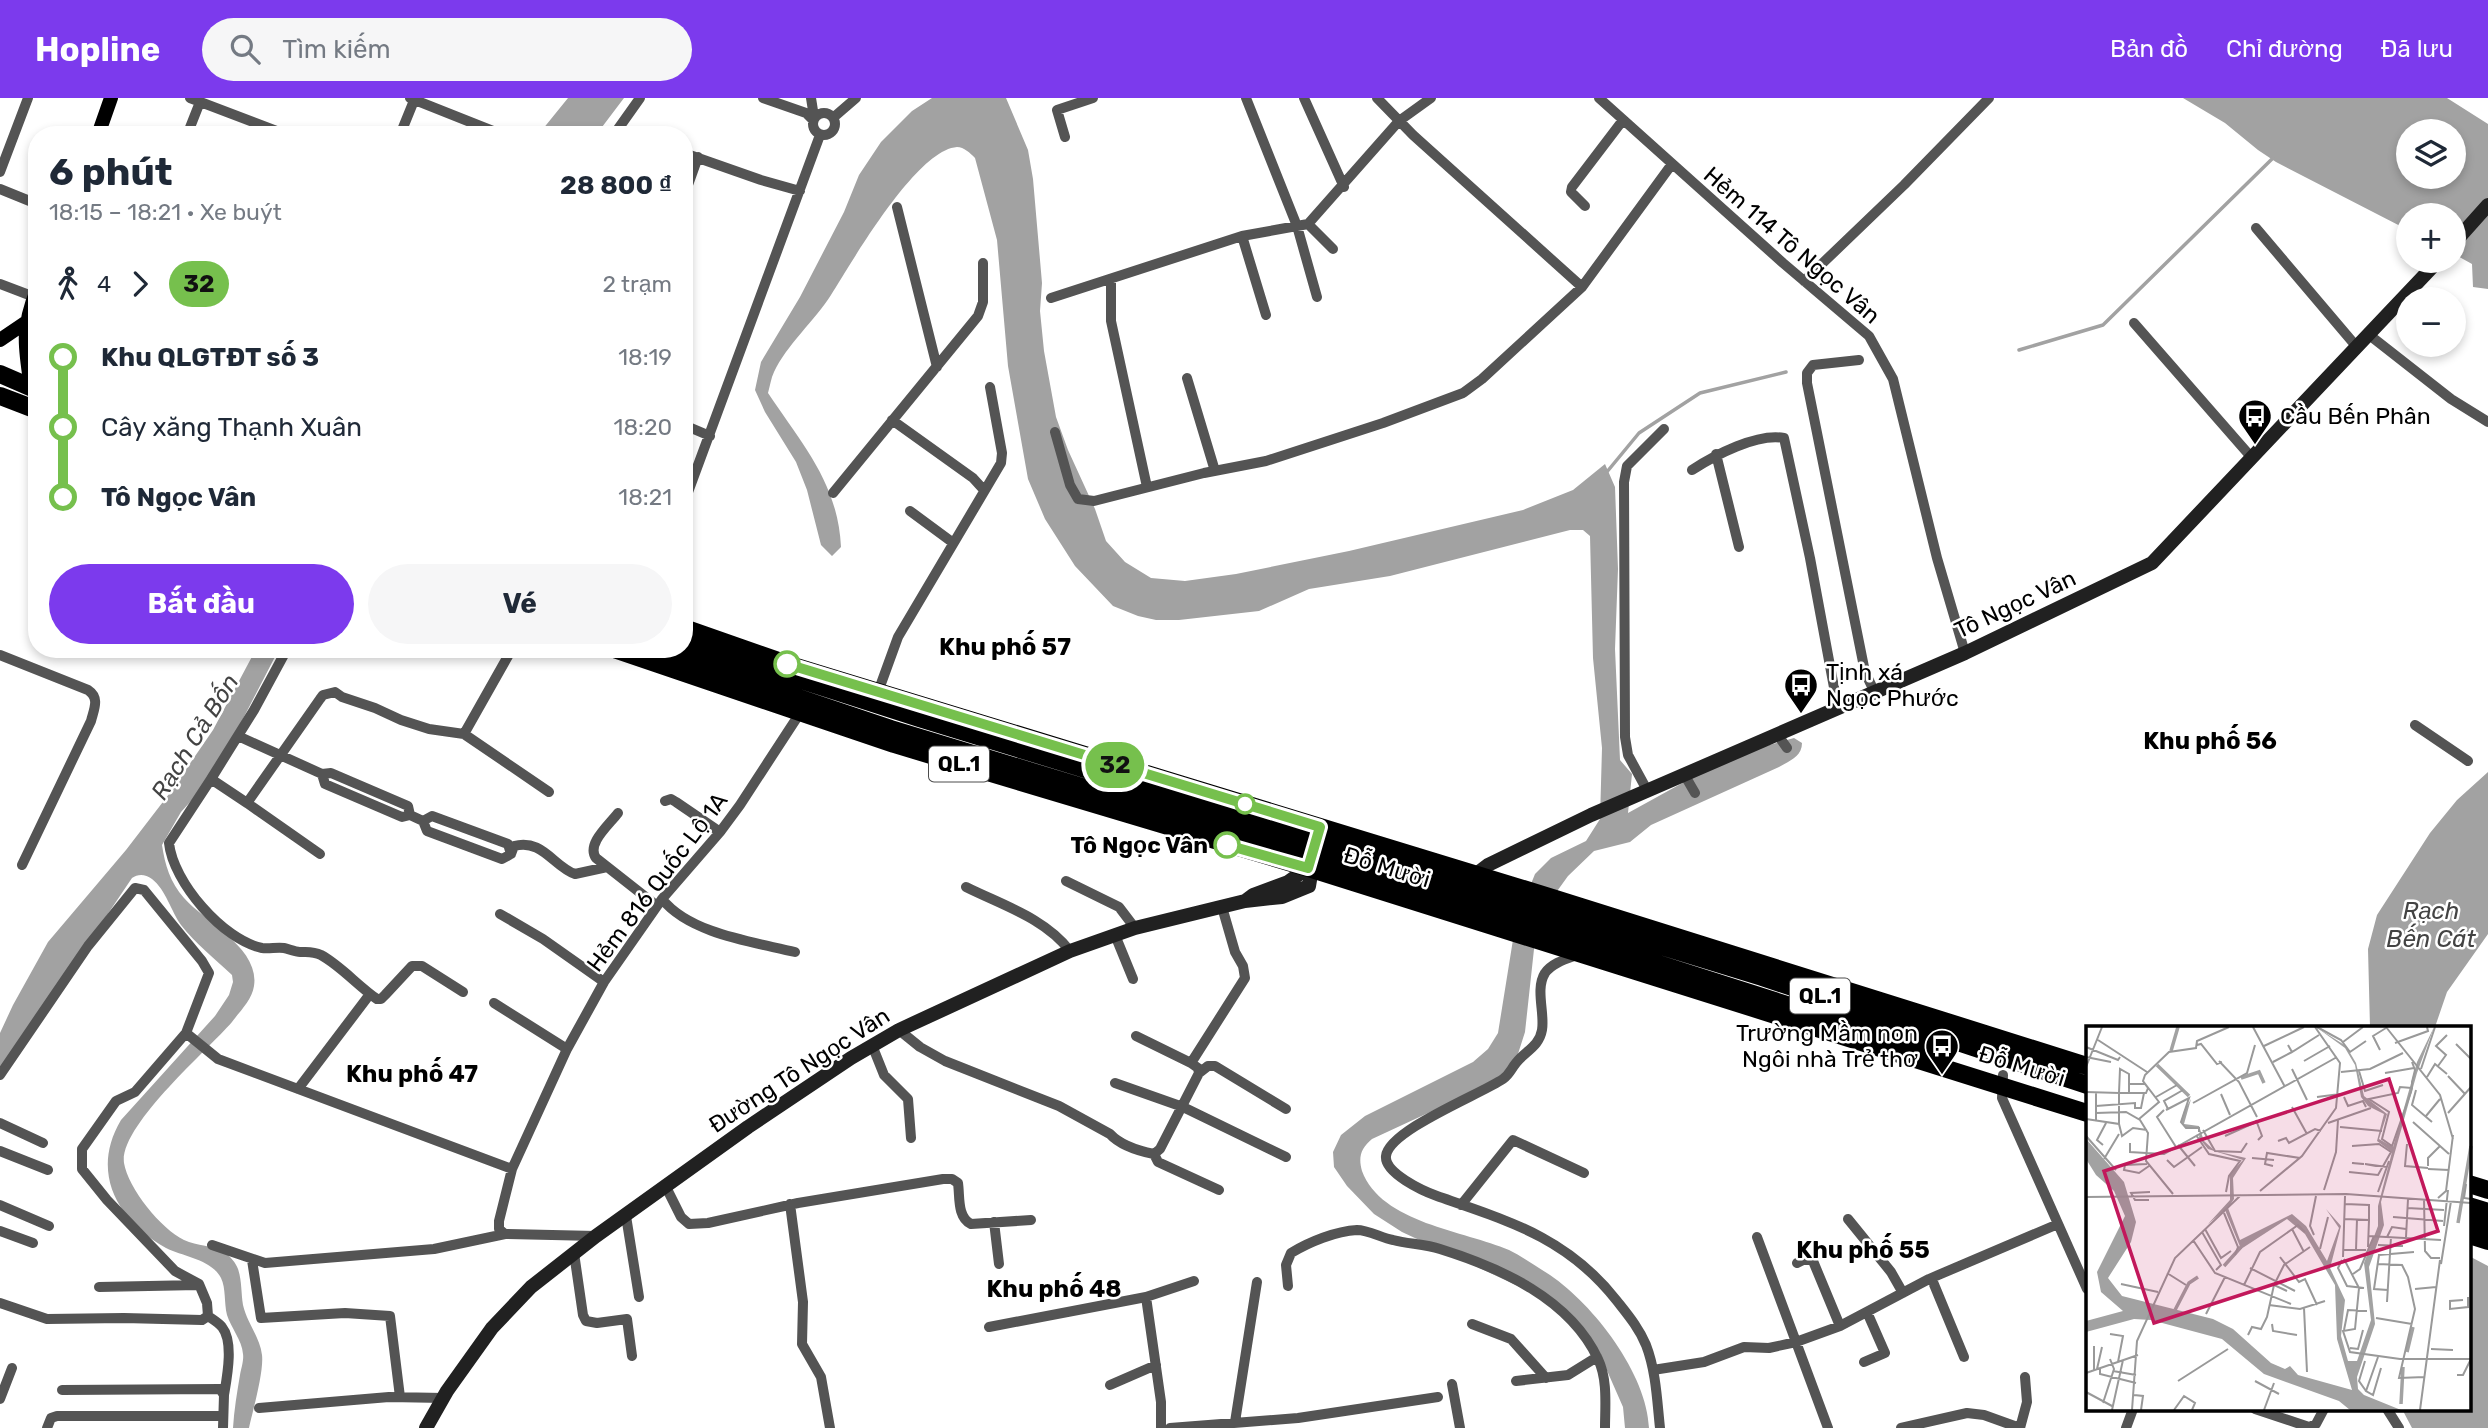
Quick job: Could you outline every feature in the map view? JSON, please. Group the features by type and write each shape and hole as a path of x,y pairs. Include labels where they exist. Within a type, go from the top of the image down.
{"highway":[{"path":"0,374 28,386"},
{"path":"0,396 28,407"},
{"name":"Đỗ Mười","path":"693,631 878,692 1313,856 1335,877 1511,909"},
{"name":"Đỗ Mười","path":"693,645 919,719 1313,856"},
{"name":"Đỗ Mười","path":"640,658 908,748 1313,856 1469,880 1511,909"},
{"name":"Đỗ Mười","path":"679,658 891,729 1354,869 1511,909"},
{"path":"1335,877 1354,869"},
{"name":"QL.1","path":"1511,909 1549,920"},
{"name":"QL.1","path":"1511,909 1549,920"},
{"name":"Đỗ Mười","path":"1549,920 1580,953 2002,1080 2086,1101"},
{"name":"Đỗ Mười","path":"1549,920 1831,993 1912,1019 2086,1066"},
{"name":"Đỗ Mười","path":"1549,920 2002,1080 2086,1113"},
{"name":"Đỗ Mười","path":"1912,1019 2086,1085"},
{"path":"2470,1184 2488,1190"},
{"path":"2470,1206 2488,1212"},
{"path":"2470,1221 2488,1227"},
{"path":"2470,1235 2488,1241"}],"main road":[{"path":"101,126 111,98"},
{"path":"2466,230 2488,205"},
{"name":"Tô Ngọc Vân","path":"1469,880 1591,815 1641,793 1782,741 1838,709 1965,653 2152,563 2427,273"},
{"path":"28,315 25,323 28,368"},
{"path":"0,340 25,323"},
{"name":"Đường Tô Ngọc Vân","path":"426,1428 492,1328 531,1287 596,1236 748,1127 872,1045 1070,951 1135,928 1245,901 1253,895 1288,882 1313,856"}],"street":[{"path":"0,172 28,98"},
{"path":"403,126 413,98 481,126"},
{"path":"618,126 639,98"},
{"path":"763,98 814,118"},
{"path":"811,98 814,130 820,135 828,135 834,131 834,117 828,113 820,112 814,118"},
{"path":"834,117 856,98"},
{"path":"1065,137 1057,110 1093,98"},
{"path":"1246,98 1297,226 1317,297"},
{"path":"1304,98 1344,187"},
{"path":"1377,98 1582,286"},
{"path":"1051,298 1242,236 1308,224 1344,187 1399,121 1431,98"},
{"name":"Hẻm 114 Tô Ngọc Vân","path":"1599,98 1869,336 1893,379 1937,558 1965,653"},
{"path":"1804,281 1939,151 1989,98"},
{"path":"189,126 195,100 216,103 261,126"},
{"path":"1585,206 1571,191 1572,187 1623,120"},
{"path":"693,480 820,135"},
{"path":"693,156 800,191"},
{"path":"693,171 698,158"},
{"path":"1055,432 1070,485 1078,499 1094,501 1266,461 1383,423 1463,393 1482,379 1582,286 1672,164"},
{"path":"0,189 28,200"},
{"path":"897,207 937,367"},
{"path":"1308,224 1332,249"},
{"path":"2256,228 2356,346"},
{"path":"1242,236 1266,315"},
{"path":"832,493 978,316 983,302 983,263"},
{"path":"1111,279 1111,321 1147,487"},
{"path":"0,285 28,293"},
{"path":"2134,323 2252,458"},
{"path":"2368,334 2451,399 2488,422"},
{"path":"1859,360 1812,365 1807,373 1807,383 1865,672 1874,693"},
{"path":"1187,378 1215,471"},
{"path":"878,692 898,637 983,489 997,471 1002,453 990,387"},
{"path":"892,420 973,478 983,489"},
{"path":"693,429 710,436"},
{"path":"1641,793 1625,737 1623,482 1627,466 1664,429"},
{"path":"1692,470 1716,454 1773,436 1784,438 1811,558 1838,709"},
{"path":"1716,454 1739,547"},
{"path":"910,511 952,542"},
{"path":"0,655 88,690 94,694 96,700 91,722 22,865"},
{"path":"282,658 239,736 169,843 170,854 178,873 191,895 243,940 263,948 283,948 299,953 308,951 322,956 370,994 381,999 412,966 422,966 463,992"},
{"path":"464,734 507,658"},
{"path":"247,803 323,695 335,692 401,720 429,729 464,734 549,792"},
{"name":"Hẻm 816 Quốc Lộ 1A","path":"505,1234 499,1229 499,1221 512,1169 567,1049 604,982 659,903 720,832 759,778 800,713"},
{"path":"2415,725 2468,761"},
{"path":"239,736 322,774 325,783 402,817 410,815 423,821 427,831 502,859 511,854 514,846 531,844 565,866 570,873 607,867"},
{"path":"1686,776 1695,793"},
{"path":"211,779 320,854"},
{"path":"665,801 671,799 720,832"},
{"path":"618,813 593,846 592,853 607,867 659,903 716,933 795,952"},
{"path":"423,821 432,816 508,844 511,854"},
{"path":"1066,881 1118,907 1135,928"},
{"path":"966,887 1040,923 1060,937 1070,951"},
{"path":"0,1075 88,946 135,888 144,890 209,973 187,1034 135,1092 116,1101 82,1149 82,1169 107,1200 175,1271 199,1284 207,1303 208,1317"},
{"path":"1191,1063 1245,978 1244,966 1235,952 1222,907"},
{"path":"500,914 604,982"},
{"path":"1115,935 1133,979"},
{"path":"1580,953 1553,965 1545,973 1541,985 1542,1031 1535,1046 1516,1062 1511,1072 1396,1139 1388,1149 1385,1159 1389,1168 1426,1192 1518,1226 1559,1245 1588,1268 1638,1327 1653,1370 1660,1428"},
{"path":"298,1088 370,994"},
{"path":"494,1003 567,1049"},
{"path":"899,1030 920,1047 945,1061 1059,1106 1142,1152 1154,1154 1160,1149 1199,1073 1208,1066 1215,1066 1286,1109"},
{"path":"187,1034 218,1059 512,1169"},
{"path":"1136,1036 1191,1063 1198,1068 1199,1073"},
{"path":"872,1045 884,1075 908,1099 911,1138"},
{"path":"2002,1080 2002,1098 2086,1287"},
{"path":"1115,1083 1183,1107 1286,1157"},
{"path":"0,1122 43,1143"},
{"path":"1461,1205 1513,1140 1584,1173"},
{"path":"0,1151 48,1170"},
{"path":"1154,1154 1158,1162 1219,1190"},
{"path":"666,1187 681,1217 689,1224 708,1223 790,1205 952,1179 958,1183 962,1217 966,1222 971,1224 1031,1220"},
{"path":"0,1205 48,1226"},
{"path":"790,1205 803,1302 802,1344 821,1377 830,1428"},
{"path":"626,1216 639,1297"},
{"path":"1848,1219 1891,1272 1903,1293"},
{"path":"994,1223 999,1264"},
{"path":"1653,1370 1704,1362 1744,1347 1769,1348 1796,1342 1840,1326 1929,1279 2058,1224"},
{"path":"1288,1286 1286,1265 1292,1253 1326,1237 1358,1230 1439,1249 1516,1279 1558,1306 1577,1326 1597,1357 1604,1376 1605,1428"},
{"path":"0,1231 33,1243"},
{"path":"212,1245 265,1263 434,1249 505,1234 596,1236"},
{"path":"1757,1237 1828,1428"},
{"path":"574,1253 586,1321 597,1323 627,1319 632,1356"},
{"path":"1797,1263 1805,1259 1813,1261 1840,1326"},
{"path":"252,1260 261,1318 345,1313 390,1316 400,1397"},
{"path":"1929,1279 1933,1282 1964,1357"},
{"path":"989,1327 1146,1297 1194,1281"},
{"path":"1235,1422 1257,1282"},
{"path":"99,1287 199,1284"},
{"path":"1146,1297 1156,1365 1161,1428"},
{"path":"0,1303 47,1319 202,1320 208,1317"},
{"path":"1864,1362 1885,1353 1867,1312"},
{"path":"208,1317 223,1327 227,1340 229,1361 223,1428"},
{"path":"1472,1324 1511,1339 1546,1378"},
{"path":"1516,1381 1574,1373 1597,1357"},
{"path":"1110,1385 1156,1365"},
{"path":"0,1399 12,1368"},
{"path":"1901,1428 1967,1413 1984,1415 2020,1428 2027,1402 2025,1377"},
{"path":"1452,1384 1460,1428"},
{"path":"62,1390 220,1389 224,1395"},
{"path":"259,1408 400,1397 444,1398"},
{"path":"1170,1428 1298,1418 1438,1397"},
{"path":"2126,1428 2133,1410"},
{"path":"2258,1410 2309,1427 2316,1424 2323,1410"},
{"path":"2388,1410 2399,1428"},
{"path":"47,1428 51,1418 57,1416 222,1416"}],"water":[{"path":"568,98 624,98 603,126 545,126"},
{"path":"932,98 1006,98 1028,150 1042,283 1040,311 1044,351 1056,417 1106,541 1125,562 1151,578 1185,581 1236,574 1349,551 1523,510 1573,490 1605,464 1615,487 1618,569 1615,649 1620,760 1632,774 1628,813 1706,770 1762,747 1794,738 1802,743 1800,752 1779,767 1651,825 1630,842 1594,851 1568,876 1555,894 1535,940 1525,1032 1517,1057 1497,1081 1372,1139 1361,1153 1362,1171 1372,1189 1387,1203 1426,1223 1509,1250 1550,1275 1584,1304 1615,1342 1628,1364 1646,1407 1649,1428 1625,1428 1623,1407 1605,1366 1559,1305 1402,1232 1374,1214 1347,1186 1334,1167 1333,1152 1341,1135 1365,1116 1473,1062 1488,1049 1498,1033 1516,921 1535,874 1551,858 1586,841 1600,819 1602,748 1593,658 1590,536 1583,530 1570,530 1390,576 1309,589 1259,611 1156,620 1113,606 1075,566 1045,519 1028,479 1008,366 997,240 975,158 957,147 941,153 905,186 869,234 824,304 779,362 772,377 768,393 816,465 833,503 841,547 832,556 821,545 807,490 796,462 765,412 755,390 761,362 800,297 844,212 859,175 881,142 912,111"},
{"path":"2183,98 2447,98 2488,124 2488,289 2473,287 2472,264 2466,261 2466,203 2396,203 2396,224 2258,150 2225,123"},
{"path":"251,658 274,658 231,742 200,791 181,812 162,845 169,873 179,892 229,937 249,960 254,972 253,991 232,1022 167,1089 135,1129 126,1147 124,1163 139,1195 165,1227 184,1240 220,1250 229,1256 237,1267 243,1305 262,1355 260,1380 249,1428 233,1428 243,1356 241,1344 227,1315 221,1278 211,1267 166,1248 134,1224 122,1209 109,1176 108,1158 112,1139 121,1120 215,1016 229,995 233,982 232,975 181,925 165,895 152,879 142,875 132,878 0,1074 0,1033 48,942 126,850 213,730"},
{"name":"Rạch Bến Cát","path":"2488,772 2488,934 2447,992 2435,1026 2370,1026 2368,949 2377,915 2430,833 2457,800"},
{"path":"2470,1257 2488,1266 2488,1428 2412,1428 2403,1410 2470,1410"}],"waterway":[{"path":"2019,350 2103,325 2273,158"},
{"path":"1606,473 1639,433 1700,393 1786,372"}],"bus line":[{"name":"32","path":"787,664 1320,827 1308,868 1227,845"}],"place":[{"name":"Cầu Bến Phân","path":"2255,446"},
{"name":"Tịnh xá Ngọc Phước","path":"1801,715"},
{"name":"Tô Ngọc Vân","path":"1227,845"},
{"name":"Trường Mầm non Ngôi nhà Trẻ thơ","path":"1942,1076"}],"district":[{"name":"Khu phố 57","path":"1005,647"},
{"name":"Khu phố 56","path":"2210,741"},
{"name":"Khu phố 47","path":"412,1074"},
{"name":"Khu phố 55","path":"1863,1250"},
{"name":"Khu phố 48","path":"1054,1289"}],"water label":[{"name":"Rạch Cả Bốn","path":"195,737"}]}
